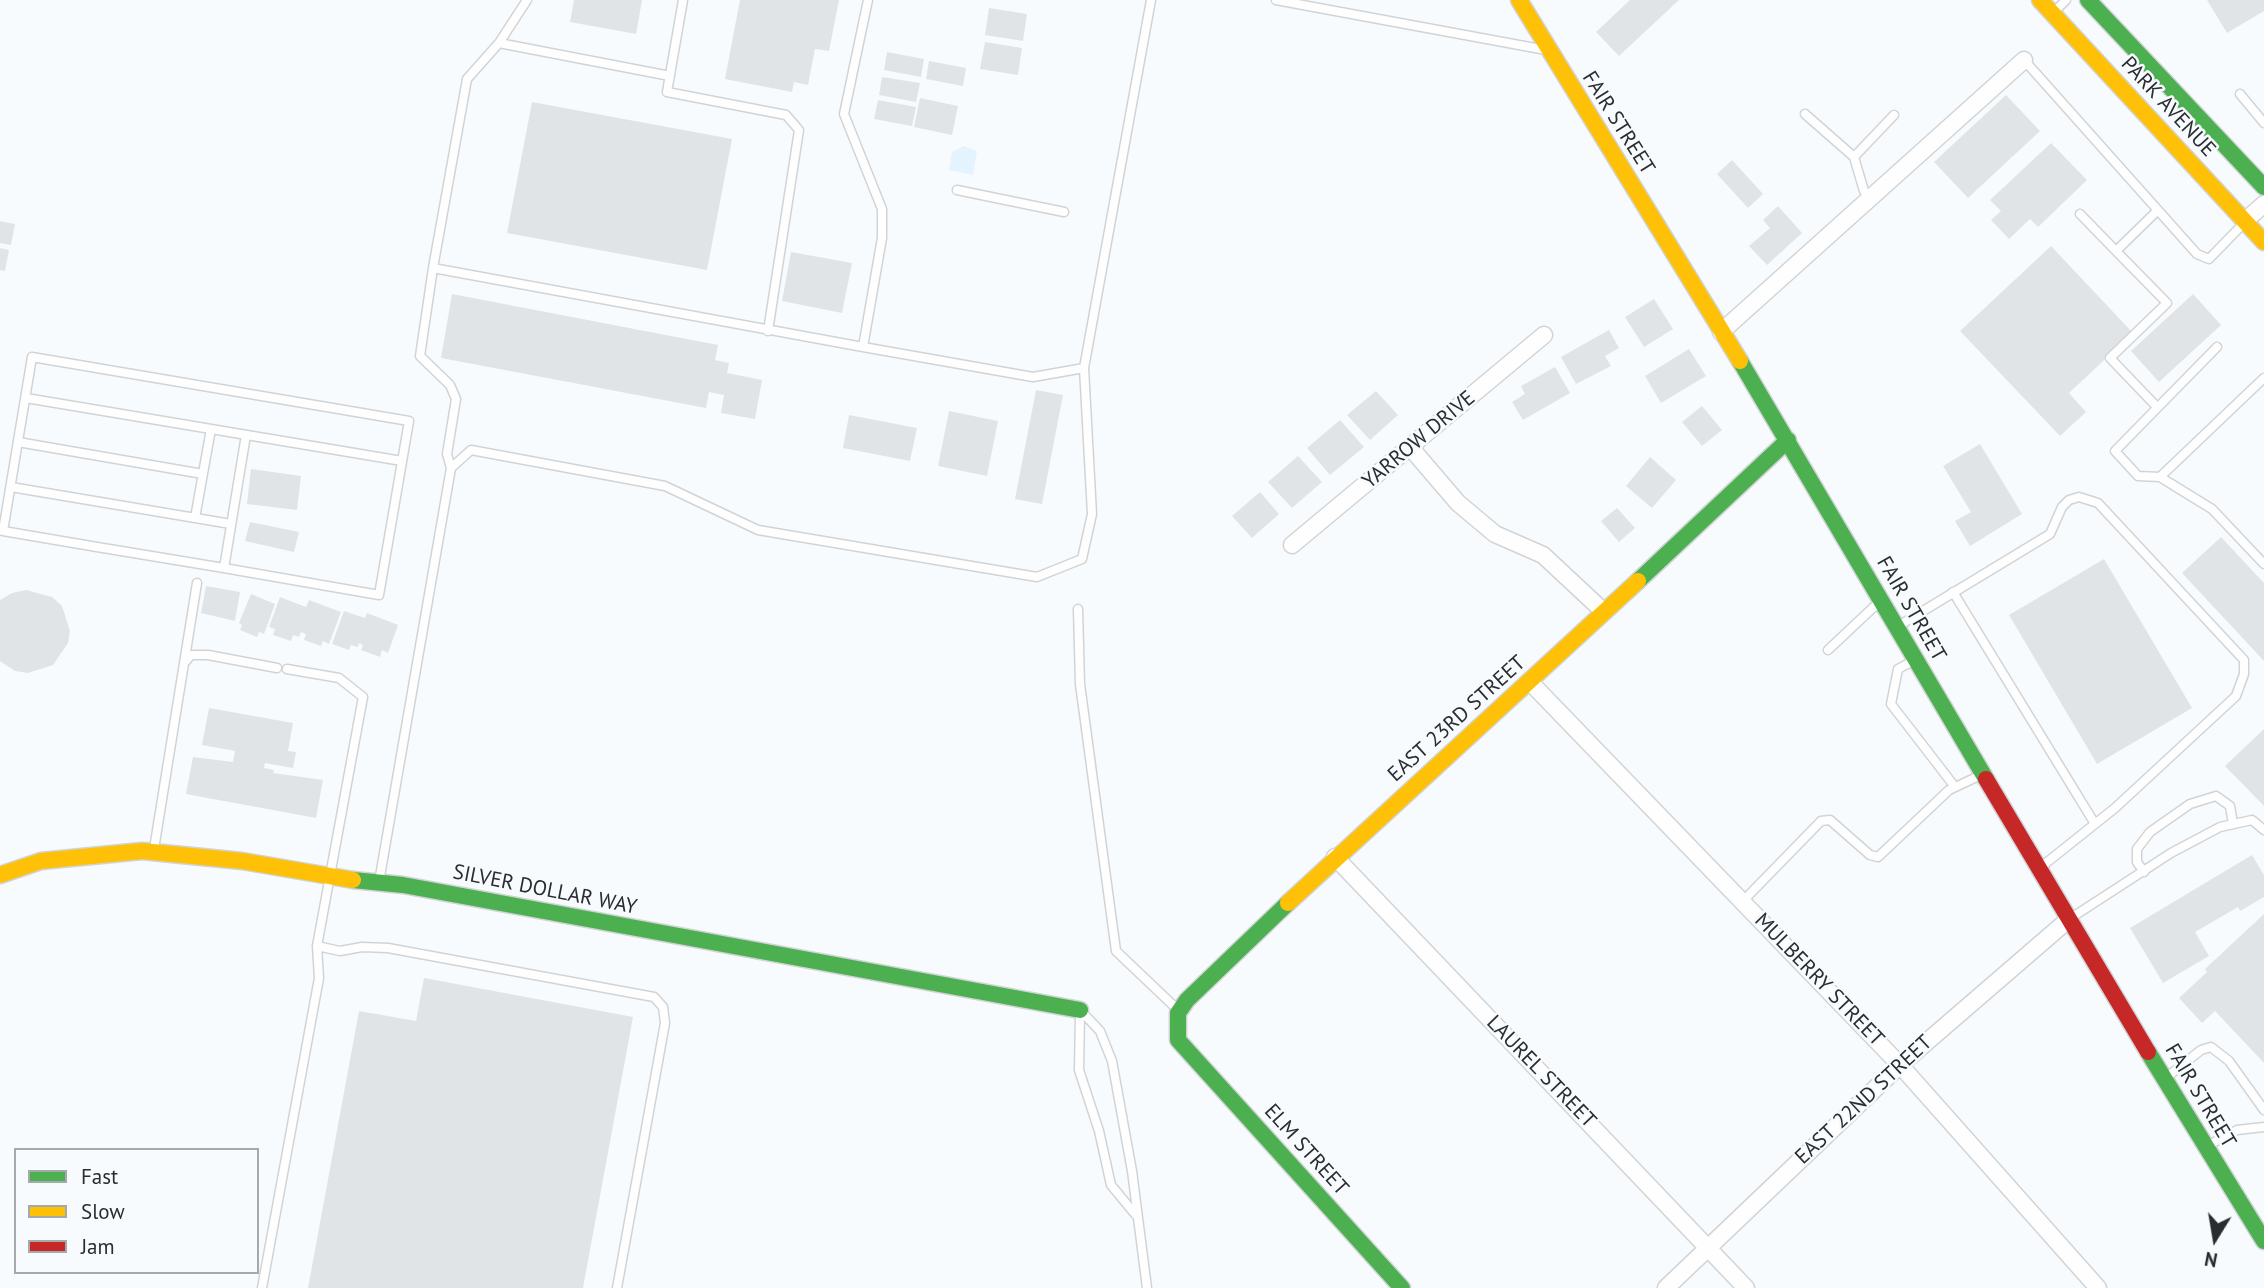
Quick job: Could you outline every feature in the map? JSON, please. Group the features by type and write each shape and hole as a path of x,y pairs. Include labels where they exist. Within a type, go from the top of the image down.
{"street":[{"name":"FAIR STREET","path":"1519,0 1788,440 2068,920 2264,1241"},
{"name":"PARK AVENUE","path":"2040,0 2264,242"},
{"name":"PARK AVENUE","path":"2088,0 2264,187"},
{"path":"1721,332 2024,60"},
{"path":"2245,221 2264,204"},
{"name":"YARROW DRIVE","path":"1292,545 1544,335"},
{"name":"EAST 23RD STREET","path":"1179,1012 1187,1000 1335,857 1530,682 1788,440"},
{"path":"1410,447 1458,503 1495,534 1543,555 1603,611"},
{"name":"MULBERRY STREET","path":"1530,682 1900,1065 2098,1288"},
{"name":"SILVER DOLLAR WAY","path":"0,875 41,861 153,852 242,861 379,883 1080,1010"},
{"name":"LAUREL STREET","path":"1335,857 1746,1288"},
{"name":"EAST 22ND STREET","path":"1666,1288 1900,1065 2068,920"},
{"name":"ELM STREET","path":"1179,1012 1178,1041 1402,1288"}],"lane":[{"path":"379,883 451,468 447,454 456,399 450,385 420,356 433,268 467,79 499,43 527,0"},
{"path":"683,0 667,93 786,115 799,130 768,331"},
{"path":"863,347 882,238 882,209 844,114 868,0"},
{"path":"451,468 471,450 484,452 665,486 758,530 1037,577 1082,559 1092,514 1084,368 1151,0"},
{"path":"1276,0 1549,51"},
{"path":"2053,13 2066,0"},
{"path":"499,43 670,76"},
{"path":"2024,60 2204,259 2209,258 2245,221"},
{"path":"2240,94 2264,123"},
{"path":"1805,114 1854,157 1864,191 1871,198"},
{"path":"1854,157 1894,115"},
{"path":"957,190 1064,212"},
{"path":"2116,251 2158,209"},
{"path":"2080,214 2166,303 2110,358 2157,407"},
{"path":"433,268 768,331 1033,377 1084,368"},
{"path":"2217,347 2115,451 2138,476 2160,477 2212,509 2264,564"},
{"path":"32,357 409,421 379,594 1,530 26,398 32,357"},
{"path":"2160,477 2264,378"},
{"path":"26,398 402,461"},
{"path":"195,518 211,429"},
{"path":"224,568 246,435"},
{"path":"18,442 203,474"},
{"path":"11,487 231,524"},
{"path":"1897,626 2050,534 2062,508 2069,500 2079,497 2098,503 2244,660 2244,674 2235,696 2095,824 2038,869"},
{"path":"153,852 197,583"},
{"path":"1954,592 2095,824"},
{"path":"1828,650 1881,600"},
{"path":"1078,609 1080,684 1116,951 1179,1012"},
{"path":"184,664 191,655 208,655 277,668"},
{"path":"1916,659 1898,669 1891,704 1955,787"},
{"path":"262,1288 318,978 317,946 363,697 339,678 287,669"},
{"path":"1743,901 1821,821 1830,820 1870,855 1878,857 1955,787 1983,774"},
{"path":"2144,872 2137,862 2137,849 2150,832 2190,804 2216,796 2230,806 2232,824"},
{"path":"2068,920 2171,853 2220,827 2252,820 2264,830"},
{"path":"317,946 341,951 362,947 388,948 654,997 663,1007 666,1023 617,1288"},
{"path":"1080,1010 1079,1070 1099,1131 1111,1185 1136,1215"},
{"path":"1080,1010 1100,1031 1112,1061 1132,1171 1147,1288"},
{"path":"2165,1079 2201,1050 2211,1046 2229,1061 2264,1110"},
{"path":"2206,1146 2237,1130 2264,1127"}],"shaded area":[{"path":"964,146 977,151 973,175 949,170 952,152"}],"building":[{"path":"574,0 642,0 636,34 570,22"},
{"path":"740,0 839,0 829,51 815,49 808,85 794,82 792,92 725,79"},
{"path":"1630,0 1679,0 1619,56 1596,32"},
{"path":"2207,0 2264,0 2264,11 2227,33"},
{"path":"989,8 1027,14 1023,41 985,35"},
{"path":"985,42 1022,48 1018,75 980,69"},
{"path":"887,52 924,59 921,77 884,70"},
{"path":"929,61 966,68 963,86 926,79"},
{"path":"882,77 920,83 916,102 879,95"},
{"path":"2006,95 2040,131 1968,198 1934,162"},
{"path":"920,98 958,106 952,135 914,127"},
{"path":"878,100 916,107 912,126 874,119"},
{"path":"532,102 732,139 707,270 507,233"},
{"path":"2051,143 2087,180 2038,227 2030,219 2009,239 1991,220 2001,211 1990,200"},
{"path":"1732,160 1763,194 1748,208 1717,174"},
{"path":"1778,206 1802,233 1767,265 1749,246 1770,228 1763,220"},
{"path":"0,221 15,224 11,245 0,243"},
{"path":"2051,246 2133,333 2069,393 2086,412 2060,436 1960,331"},
{"path":"0,248 9,250 5,271 0,270"},
{"path":"791,252 852,263 842,313 782,301"},
{"path":"452,294 718,345 715,360 729,363 727,373 762,380 755,419 721,413 724,395 709,392 706,408 441,358"},
{"path":"2193,294 2221,325 2159,382 2131,351"},
{"path":"1654,299 1673,329 1644,347 1625,317"},
{"path":"1609,330 1619,348 1605,356 1611,366 1576,384 1561,357"},
{"path":"1689,349 1706,376 1661,403 1645,376"},
{"path":"1555,367 1570,393 1523,420 1512,402 1525,394 1521,386"},
{"path":"1036,390 1063,395 1042,504 1015,499"},
{"path":"1376,391 1398,415 1370,440 1347,415"},
{"path":"1702,406 1722,430 1702,446 1682,422"},
{"path":"949,411 998,421 987,476 938,466"},
{"path":"849,415 917,428 910,461 843,448"},
{"path":"1340,420 1364,447 1330,475 1307,448"},
{"path":"1980,444 2022,514 1970,546 1955,521 1971,512 1943,466"},
{"path":"1298,456 1322,482 1292,508 1268,482"},
{"path":"1650,457 1676,480 1652,508 1626,486"},
{"path":"251,469 301,476 297,510 247,504"},
{"path":"1260,492 1279,514 1252,538 1232,516"},
{"path":"1617,508 1635,528 1619,542 1601,521"},
{"path":"250,522 299,532 294,552 245,541"},
{"path":"2221,537 2264,583 2264,661 2182,573"},
{"path":"2104,559 2192,708 2097,764 2009,615"},
{"path":"206,586 240,592 235,621 201,613"},
{"path":"26,590 52,597 62,606 70,631 68,643 53,665 28,673 15,671 0,661 0,600 12,593"},
{"path":"251,594 275,604 264,634 259,632 257,637 240,630 242,625 239,623"},
{"path":"280,597 306,607 309,600 341,612 329,644 323,641 321,646 304,640 306,634 301,632 299,637 293,635 291,641 273,635 275,629 269,627"},
{"path":"344,611 365,618 367,613 398,625 388,653 382,650 380,657 361,650 363,645 359,643 358,647 351,645 349,650 332,644"},
{"path":"209,708 293,723 288,751 296,752 293,768 265,763 264,768 274,770 273,773 323,780 316,818 186,794 193,757 233,762 235,751 202,745"},
{"path":"2264,729 2264,806 2225,766"},
{"path":"2252,855 2264,875 2264,897 2240,911 2238,907 2195,932 2209,956 2163,983 2130,928"},
{"path":"2264,914 2264,1063 2215,1011 2202,1023 2179,998 2207,972 2205,969"},
{"path":"424,978 633,1017 583,1288 308,1288 359,1011 416,1021"}],"traffic: fast":[{"path":"2088,0 2264,187"},
{"path":"1740,361 1986,779"},
{"path":"1638,581 1788,440"},
{"path":"353,880 403,885 1080,1010"},
{"path":"1288,903 1187,1000 1178,1013 1178,1040 1402,1288"},
{"path":"2148,1052 2264,1241"}],"traffic: slow":[{"path":"1519,0 1740,361"},
{"path":"2040,0 2264,242"},
{"path":"1288,903 1638,581"},
{"path":"0,875 41,861 142,851 242,861 353,880"}],"traffic: jam":[{"path":"1986,779 2148,1052"}]}
